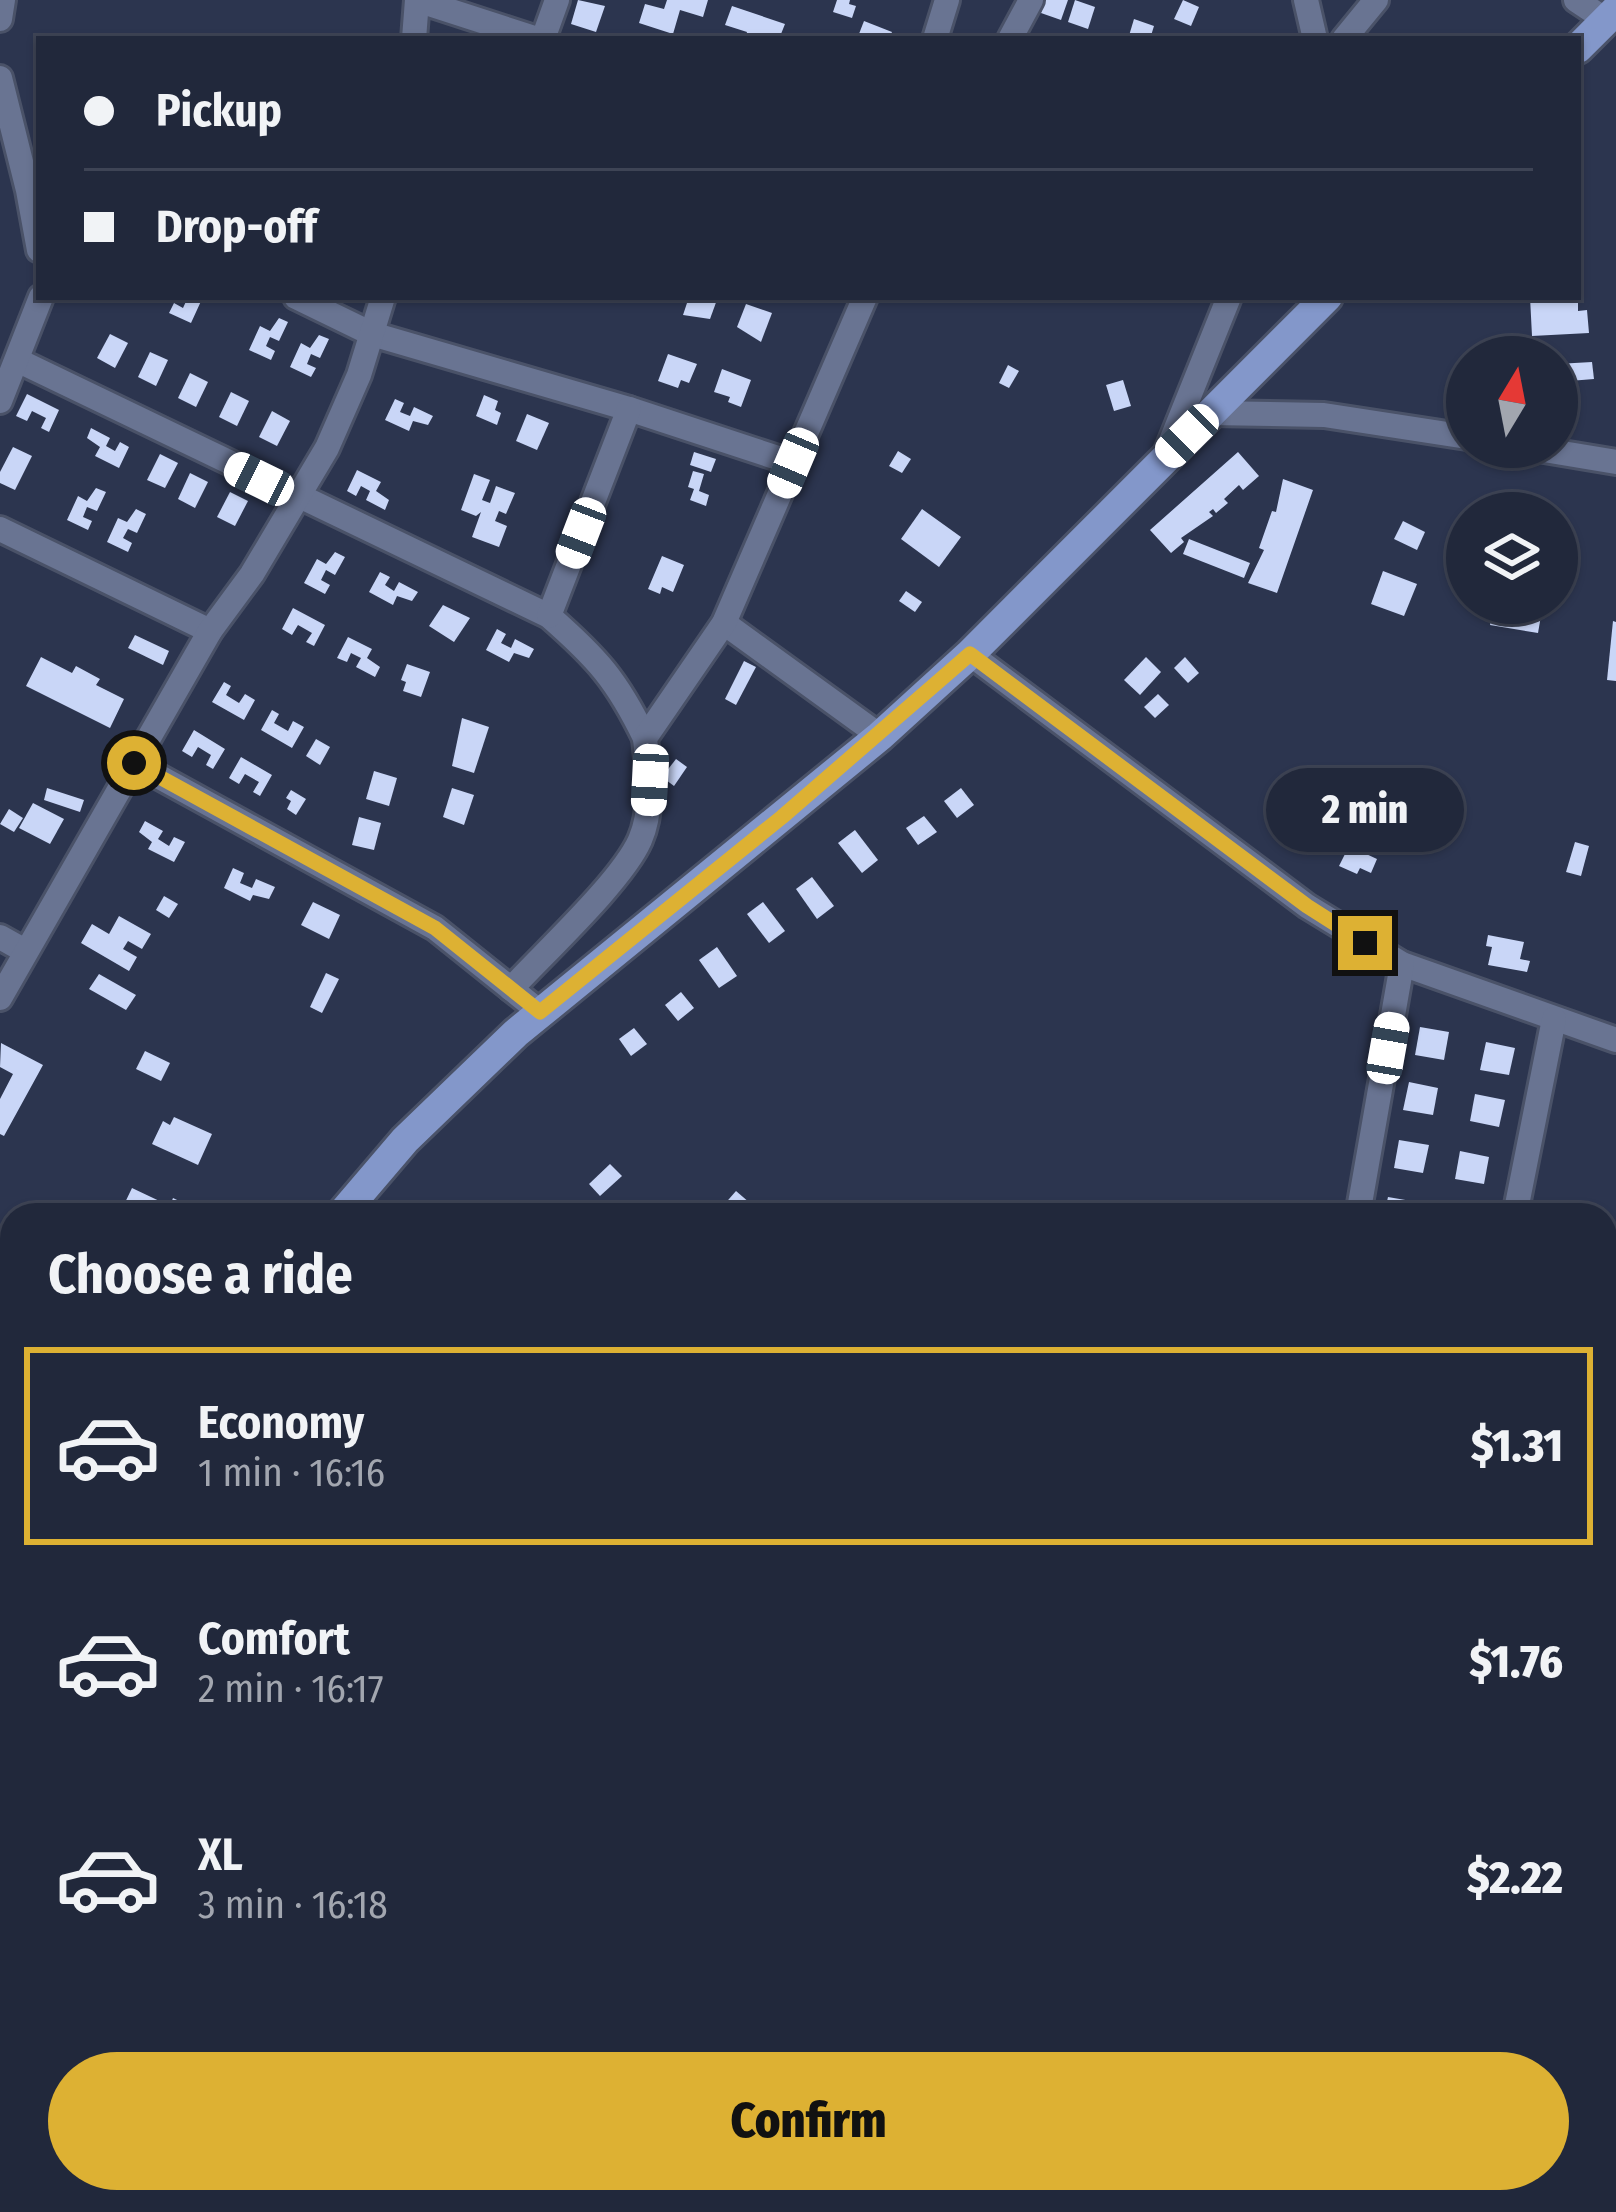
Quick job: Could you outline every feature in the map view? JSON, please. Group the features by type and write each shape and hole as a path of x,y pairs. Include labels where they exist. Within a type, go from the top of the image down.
{"main road":[{"path":"1581,45 1611,15"},
{"path":"352,1203 431,1113 540,1012 880,736 970,654 1324,300"}],"street":[{"path":"0,19 3,0"},
{"path":"414,36 417,0 531,36"},
{"path":"541,36 557,0"},
{"path":"936,36 947,0"},
{"path":"1012,36 1031,0"},
{"path":"1306,0 1315,36"},
{"path":"1346,36 1376,0"},
{"path":"1576,0 1611,15"},
{"path":"0,79 36,234"},
{"path":"0,401 40,300"},
{"path":"302,300 372,334 793,463"},
{"path":"0,998 211,631 327,448 382,300"},
{"path":"645,738 724,623 864,300"},
{"path":"1163,459 1228,300"},
{"path":"19,361 549,616 600,661 624,694 645,738 650,780 640,839 622,868 511,988"},
{"path":"549,616 629,409"},
{"path":"1210,412 1324,415 1446,434"},
{"path":"1578,456 1616,462"},
{"path":"0,529 211,631"},
{"path":"724,623 880,736"},
{"path":"970,654 1307,906 1402,964 1616,1040"},
{"path":"134,763 435,928 540,1012"},
{"path":"0,938 25,951"},
{"path":"1360,1203 1402,964"},
{"path":"1517,1203 1553,1019"}],"building":[{"path":"578,0 605,6 596,32 571,24"},
{"path":"667,0 708,0 703,17 680,10 673,34 639,23 645,4 664,9"},
{"path":"837,0 850,0 856,6 852,18 833,12"},
{"path":"1045,0 1068,0 1061,20 1041,13"},
{"path":"1075,0 1095,7 1088,29 1068,22"},
{"path":"1183,0 1199,7 1191,26 1174,19"},
{"path":"732,6 785,24 780,36 746,36 747,32 725,25"},
{"path":"1134,19 1154,26 1151,36 1129,36"},
{"path":"864,21 892,32 890,36 858,36"},
{"path":"187,300 202,300 191,323 169,313 174,303 183,308"},
{"path":"688,300 717,300 710,319 683,315"},
{"path":"1530,300 1578,300 1578,311 1587,310 1589,333 1532,336"},
{"path":"746,304 772,313 761,342 737,327"},
{"path":"279,318 288,322 279,341 270,337 266,346 275,351 271,360 249,350 260,326 270,331"},
{"path":"110,334 128,343 115,368 97,358"},
{"path":"319,335 329,339 320,358 311,354 307,364 316,368 311,377 290,367 301,343 310,348"},
{"path":"150,352 168,360 156,386 138,377"},
{"path":"668,354 697,364 689,383 681,380 678,388 658,381"},
{"path":"1592,362 1594,379 1578,380 1578,363"},
{"path":"1008,365 1019,371 1009,388 999,383"},
{"path":"722,369 751,380 741,407 714,392"},
{"path":"190,373 208,382 196,407 178,398"},
{"path":"1123,380 1131,406 1114,411 1106,385"},
{"path":"231,392 249,401 237,426 219,417"},
{"path":"27,394 59,410 49,432 41,428 46,418 32,411 27,421 16,416"},
{"path":"484,395 498,401 497,425 476,416"},
{"path":"395,399 404,403 400,412 410,416 414,407 433,416 428,425 413,421 409,431 385,420"},
{"path":"272,411 290,421 277,446 259,437"},
{"path":"527,414 549,423 537,450 516,441"},
{"path":"91,428 110,438 106,446 115,451 120,442 129,447 119,468 95,456 100,447 87,438"},
{"path":"13,447 32,456 15,490 0,483 0,472"},
{"path":"898,451 911,459 902,473 889,466"},
{"path":"694,452 716,459 711,472 690,465"},
{"path":"1238,452 1259,476 1243,490 1239,485 1224,499 1228,503 1216,513 1209,512 1213,516 1181,538 1184,542 1171,553 1150,530"},
{"path":"160,454 178,463 165,488 147,480"},
{"path":"357,470 381,482 376,491 389,500 385,510 366,500 370,491 361,486 356,496 347,491"},
{"path":"693,471 704,474 699,491 709,495 706,506 690,500"},
{"path":"190,473 208,482 195,508 178,499"},
{"path":"474,474 490,480 482,500 490,503 496,486 515,493 506,514 499,511 495,521 507,526 499,547 472,537 481,512 476,516 461,510"},
{"path":"1283,479 1313,490 1277,593 1248,583 1264,550 1259,548 1272,511 1276,512"},
{"path":"96,488 106,492 97,511 87,507 83,517 92,521 88,530 67,520 78,496 87,501"},
{"path":"230,492 248,501 235,526 217,517"},
{"path":"136,509 146,514 137,533 128,529 123,538 132,543 128,552 107,542 118,518 127,522"},
{"path":"922,509 961,537 939,567 901,539"},
{"path":"1403,521 1425,532 1417,550 1394,539"},
{"path":"1189,539 1250,563 1244,578 1183,554"},
{"path":"335,552 345,557 335,575 326,570 321,580 330,585 325,594 304,583 317,559 326,564"},
{"path":"662,556 684,565 673,592 662,587 660,594 648,589"},
{"path":"1383,571 1417,584 1404,616 1371,604"},
{"path":"380,572 390,577 385,585 394,591 399,582 418,592 412,601 397,596 393,605 369,592"},
{"path":"906,591 922,602 915,612 899,601"},
{"path":"443,605 470,618 454,642 429,626"},
{"path":"293,608 325,625 314,646 306,642 312,633 298,625 292,635 282,629"},
{"path":"1616,622 1616,681 1607,680"},
{"path":"1490,624 1540,624 1538,633"},
{"path":"497,629 506,634 501,643 511,648 515,639 534,649 529,658 514,653 509,662 486,650"},
{"path":"135,635 169,651 163,665 128,648"},
{"path":"348,637 372,649 367,658 380,667 375,677 356,667 361,658 351,653 347,662 337,658"},
{"path":"41,657 72,673 76,666 100,679 96,685 124,699 110,728 26,686"},
{"path":"1146,657 1161,672 1140,695 1124,680"},
{"path":"1185,657 1199,673 1188,683 1174,668"},
{"path":"744,661 756,667 736,705 725,699"},
{"path":"407,664 430,672 421,697 403,691"},
{"path":"224,682 231,686 226,695 239,703 245,694 255,700 244,720 212,702"},
{"path":"1158,694 1169,705 1155,718 1144,707"},
{"path":"272,710 279,714 274,723 288,731 293,721 304,727 292,748 261,730"},
{"path":"462,718 489,727 474,773 452,766"},
{"path":"194,730 225,749 213,769 206,765 211,755 198,747 192,757 182,751"},
{"path":"316,739 330,747 320,765 306,756"},
{"path":"241,757 272,775 260,796 253,792 259,782 245,774 239,784 229,778"},
{"path":"676,759 687,767 674,786 662,777"},
{"path":"374,771 397,778 389,806 366,799"},
{"path":"1407,784 1426,790 1424,796 1430,798 1432,792 1457,801 1434,838 1395,818"},
{"path":"47,788 84,800 80,812 44,800"},
{"path":"452,788 474,795 464,825 443,817"},
{"path":"961,788 974,805 957,818 944,801"},
{"path":"291,790 306,799 296,815 287,809"},
{"path":"33,803 64,819 50,844 19,828"},
{"path":"9,809 23,818 14,832 0,824"},
{"path":"924,816 937,832 918,845 906,828"},
{"path":"359,817 381,823 374,850 352,845"},
{"path":"145,821 163,831 158,839 169,846 174,837 185,842 174,862 148,849 152,842 139,832"},
{"path":"855,830 878,860 862,873 838,843"},
{"path":"1575,842 1589,846 1581,876 1566,872"},
{"path":"1349,846 1377,859 1371,873 1360,868 1357,874 1339,866"},
{"path":"233,868 244,873 240,883 252,888 256,879 275,887 269,899 253,895 250,901 224,888"},
{"path":"812,877 834,906 817,919 796,889"},
{"path":"164,896 178,904 169,918 156,910"},
{"path":"313,902 340,915 329,939 301,925"},
{"path":"763,902 785,931 769,943 747,914"},
{"path":"119,916 151,934 142,949 128,941 123,949 137,957 129,971 81,943 92,924 109,934"},
{"path":"1488,935 1524,942 1520,959 1530,961 1527,972 1488,965 1492,947 1486,946"},
{"path":"717,947 737,976 719,988 699,960"},
{"path":"326,973 339,979 322,1013 310,1007"},
{"path":"99,974 136,995 126,1010 89,989"},
{"path":"681,992 694,1008 678,1021 665,1005"},
{"path":"1420,1027 1449,1032 1444,1060 1415,1055"},
{"path":"634,1028 647,1044 631,1056 619,1039"},
{"path":"1486,1042 1515,1048 1509,1075 1480,1070"},
{"path":"1,1043 43,1065 4,1136 0,1134 0,1099 13,1074 0,1067"},
{"path":"145,1051 170,1063 161,1081 136,1069"},
{"path":"1409,1082 1438,1088 1433,1115 1403,1110"},
{"path":"1475,1094 1505,1100 1499,1127 1470,1121"},
{"path":"174,1117 212,1134 198,1165 152,1144 163,1121 170,1125"},
{"path":"1399,1140 1429,1145 1423,1173 1394,1168"},
{"path":"1460,1151 1489,1157 1484,1184 1455,1179"},
{"path":"610,1164 622,1176 600,1196 589,1184"},
{"path":"132,1188 164,1203 125,1203"},
{"path":"736,1191 750,1203 726,1203"},
{"path":"1388,1197 1417,1202 1417,1203 1387,1203"}],"route":[{"path":"134,763 435,928 540,1012 880,736 970,654 1307,906 1365,943"}]}
